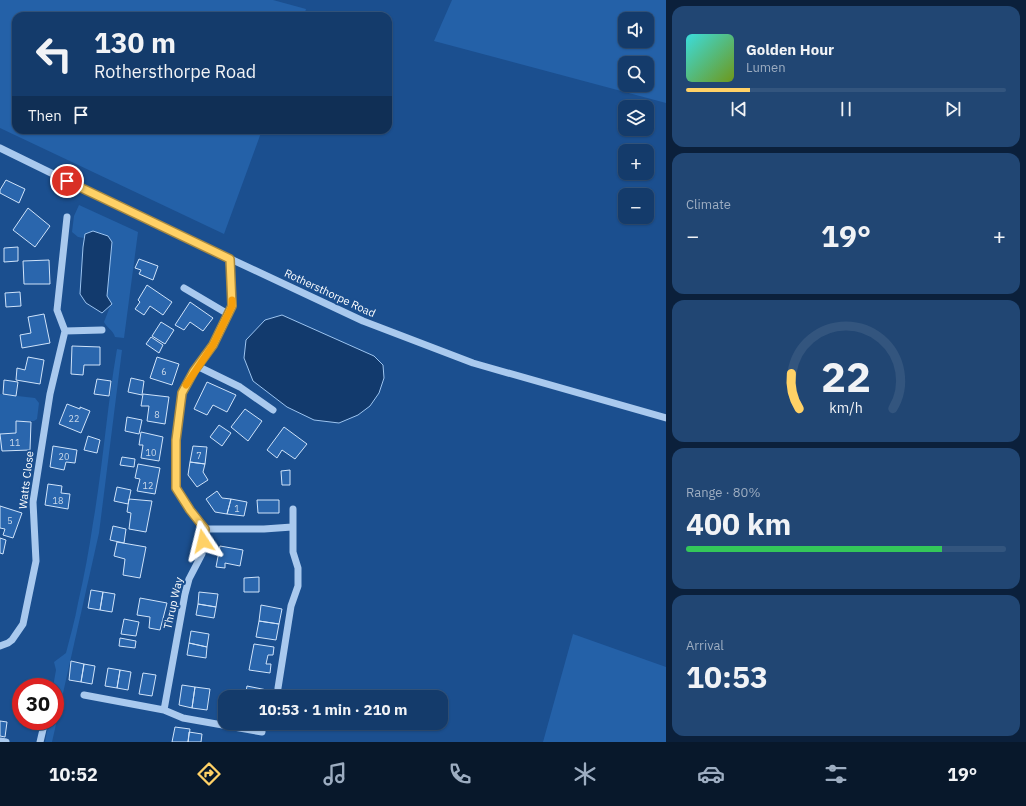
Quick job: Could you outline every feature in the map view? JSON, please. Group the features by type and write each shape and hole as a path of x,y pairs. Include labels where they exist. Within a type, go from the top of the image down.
{"street":[{"name":"Rothersthorpe Road","path":"0,148 140,217 363,322 473,363 666,418"},
{"path":"67,217 57,310 65,331 102,330"},
{"path":"230,259 232,306 213,345 197,366 182,393 176,440 176,488 190,510 205,529 264,529 292,527"},
{"path":"184,288 228,314"},
{"name":"Watts Close","path":"0,646 12,640 23,624 36,561 33,502 37,474 50,394 65,331"},
{"path":"197,366 240,386 273,410"},
{"path":"278,688 291,606 298,586 298,568 293,552 293,509"},
{"name":"Thrup Way","path":"164,710 185,594 189,579 202,554 205,529"},
{"path":"84,695 164,710 183,718 262,732"},
{"path":"40,742 43,730"},
{"path":"0,741 6,742"}],"shaded area":[{"path":"0,0 273,0 306,9 305,12 12,12 12,134 0,128"},
{"path":"452,0 666,0 666,103 625,92 654,92 654,56 618,56 618,90 434,41"},
{"path":"13,134 261,134 224,234"},
{"path":"79,205 138,232 124,338 115,337 104,322 111,304 107,296 112,242 96,232 85,234 84,238 78,237 72,232 74,216"},
{"path":"93,231 108,236 112,242 107,296 112,304 102,313 86,303 80,294 85,234"},
{"path":"282,315 374,356 383,365 384,378 379,393 370,406 358,415 339,423 314,420 287,407 253,381 244,358 246,340 265,320"},
{"path":"117,349 122,350 99,533 64,689 64,678 55,678 56,670 54,662 66,653 86,563 96,501"},
{"path":"0,394 35,398 39,403 37,419 34,421 16,421 16,433 0,434"},
{"path":"0,434 2,451 0,449"},
{"path":"573,634 666,667 666,742 543,742"},
{"path":"47,730 55,730 52,742 45,742"}],"building":[{"path":"6,180 25,189 19,203 0,193 0,190"},
{"path":"28,208 50,226 35,247 13,230"},
{"path":"18,247 18,261 4,262 4,248"},
{"path":"139,259 158,266 153,280 139,274 141,270 135,268"},
{"path":"49,260 50,284 24,284 23,261"},
{"path":"147,285 172,302 163,315 150,306 144,315 135,309 140,302 138,300"},
{"path":"20,292 21,306 6,307 5,293"},
{"path":"190,302 213,318 203,331 190,322 184,330 175,325"},
{"path":"44,314 50,343 22,348 20,335 31,333 28,317"},
{"path":"161,322 174,330 165,344 152,336"},
{"path":"151,337 163,345 159,353 146,344"},
{"path":"72,346 100,347 100,365 84,365 83,375 71,374"},
{"path":"28,357 44,360 40,384 16,380 17,368 25,370"},
{"path":"157,357 179,364 172,385 150,378"},
{"path":"131,378 144,381 142,395 128,392"},
{"path":"97,379 111,381 109,396 94,394"},
{"path":"4,380 18,382 16,396 3,394"},
{"path":"207,382 236,395 227,412 213,405 207,415 194,409"},
{"path":"143,394 169,397 165,424 147,421 149,406 141,406"},
{"path":"67,404 90,411 81,433 59,424"},
{"path":"245,409 262,421 248,441 231,427"},
{"path":"127,417 142,420 139,434 125,431"},
{"path":"16,421 31,422 30,450 2,451 0,434 16,433"},
{"path":"219,425 231,433 222,446 210,437"},
{"path":"284,427 307,444 295,459 282,450 277,458 267,450"},
{"path":"141,432 163,437 159,461 141,458 143,445 139,445"},
{"path":"88,436 100,440 97,453 84,450"},
{"path":"53,446 77,450 75,463 66,462 64,470 50,467"},
{"path":"193,446 207,447 205,464 190,462"},
{"path":"122,457 135,459 134,467 120,465"},
{"path":"190,462 205,464 203,472 208,480 197,487 188,475"},
{"path":"138,464 160,468 155,494 137,491 140,479 135,478"},
{"path":"290,470 290,485 282,485 281,471"},
{"path":"48,484 62,486 61,493 70,494 68,509 45,505"},
{"path":"117,487 131,490 128,504 114,501"},
{"path":"217,491 222,498 231,499 227,514 215,512 206,499"},
{"path":"129,499 152,501 146,532 129,529 131,513 127,512"},
{"path":"231,499 247,502 244,516 227,514"},
{"path":"257,500 279,500 279,513 258,513"},
{"path":"0,506 22,513 13,538 3,535 5,529 0,528"},
{"path":"113,526 126,529 124,543 110,540"},
{"path":"0,538 6,540 3,554 0,553"},
{"path":"117,542 146,547 140,578 123,575 125,559 114,556"},
{"path":"220,546 243,550 240,566 225,563 225,568 216,567"},
{"path":"259,577 259,592 244,592 244,578"},
{"path":"91,590 103,592 100,610 88,608"},
{"path":"103,592 115,594 112,612 100,610"},
{"path":"199,592 218,594 216,607 198,604"},
{"path":"140,598 167,603 160,630 149,628 150,617 137,615"},
{"path":"198,604 216,607 214,618 196,615"},
{"path":"261,605 282,609 279,624 259,621"},
{"path":"124,619 139,622 136,636 121,634"},
{"path":"259,621 279,624 276,640 256,637"},
{"path":"191,631 209,634 207,647 189,643"},
{"path":"120,638 136,641 135,648 119,646"},
{"path":"189,643 207,647 206,658 187,655"},
{"path":"254,644 274,647 273,655 268,655 266,664 271,664 270,673 249,670"},
{"path":"71,661 84,664 81,682 69,680"},
{"path":"84,664 95,666 92,684 81,682"},
{"path":"108,668 120,670 117,688 105,686"},
{"path":"120,670 131,672 128,690 117,688"},
{"path":"143,673 156,675 152,696 139,694"},
{"path":"182,685 195,687 192,708 179,705"},
{"path":"247,686 267,690 246,690"},
{"path":"195,687 210,689 207,710 192,708"},
{"path":"0,721 7,722 5,737 0,736"},
{"path":"175,727 190,729 188,742 172,742"},
{"path":"189,732 202,734 201,742 188,742"}],"slow traffic":[{"path":"186,385 194,371 213,345 232,306 232,300"}],"route":[{"path":"67,181 230,259 232,306 213,345 194,371 182,393 176,440 176,488 190,510 205,529 203,541"}]}
